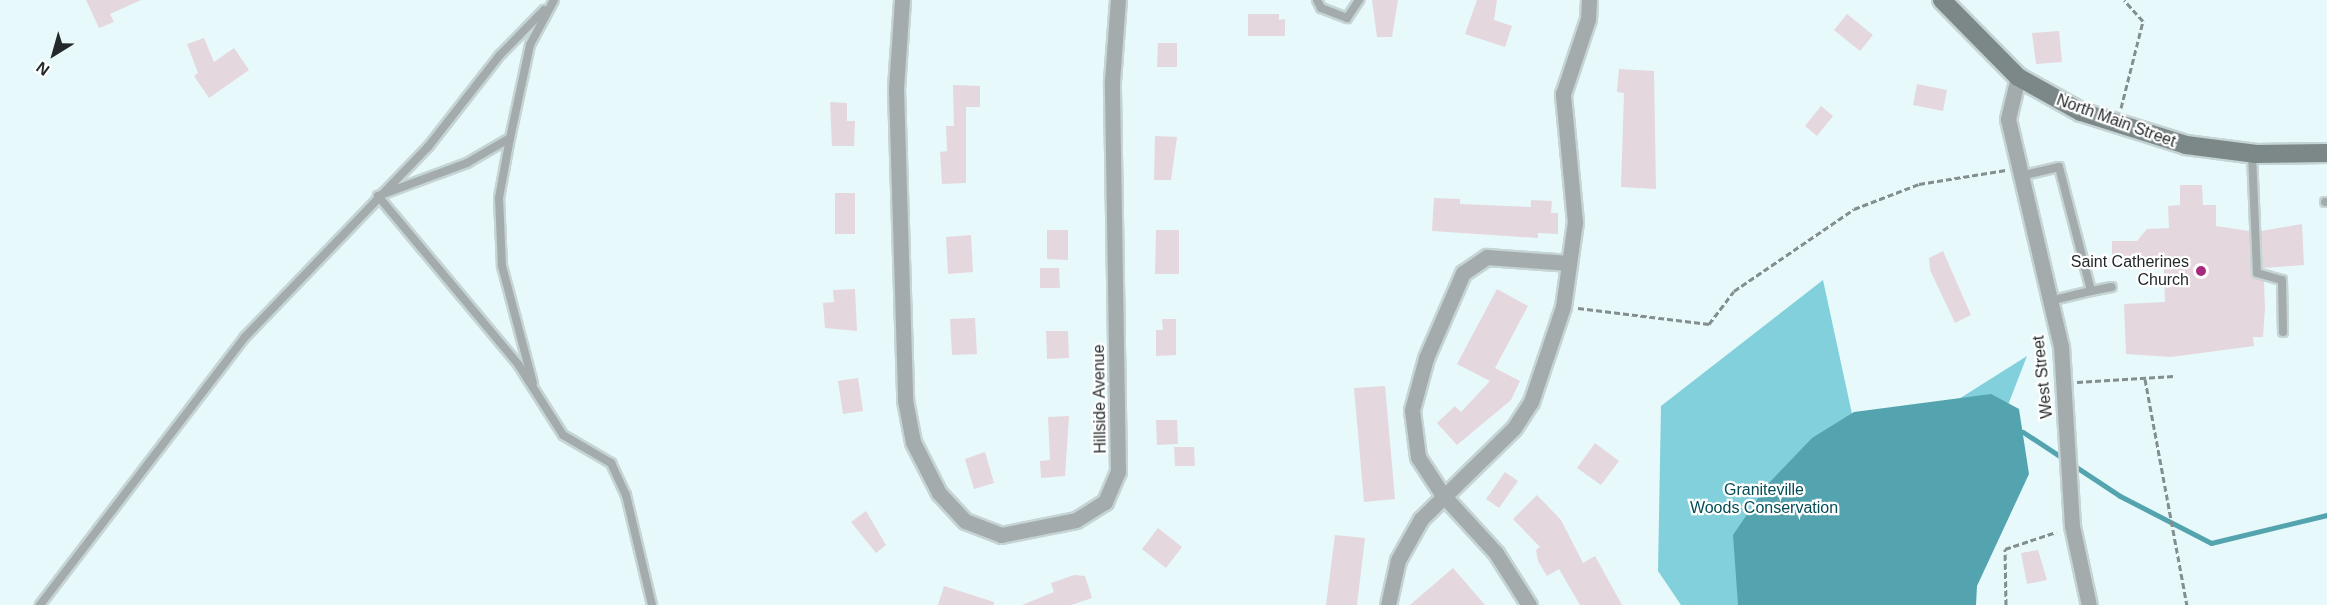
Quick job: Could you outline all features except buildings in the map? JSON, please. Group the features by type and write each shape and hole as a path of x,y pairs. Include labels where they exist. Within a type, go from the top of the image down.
{"main road":[{"name":"North Main Street","path":"1942,0 2018,77 2041,93 2117,125 2186,145 2252,154 2327,153"}],"street":[{"name":"Hillside Avenue","path":"903,0 896,89 905,400 913,442 939,493 965,521 1001,535 1076,520 1105,502 1118,472 1112,81 1118,0"},
{"path":"1388,605 1398,560 1442,494 1514,428 1531,402 1563,307 1575,222 1563,94 1588,19 1589,0"},
{"name":"West Street","path":"2018,77 2008,119 2017,172 2050,301 2065,381 2072,526 2089,605"},
{"path":"1529,605 1496,553 1442,494 1418,457 1412,410 1426,358 1463,273 1487,257 1569,263"}],"lane":[{"path":"535,391 502,266 499,198 530,45 553,0"},
{"path":"40,605 245,337 378,196 553,0"},
{"path":"1317,0 1336,17 1347,18 1359,0"},
{"path":"378,196 467,163 510,138"},
{"path":"2252,154 2257,273 2282,280 2283,332"},
{"path":"2017,172 2060,167 2091,291"},
{"path":"378,196 535,391 563,435 611,463 626,495 652,605"},
{"path":"2050,301 2112,287"}],"path":[{"path":"2117,125 2143,21 2124,0"},
{"path":"1563,307 1710,324 1734,291 1854,209 1919,184 2017,172"},
{"path":"2065,381 2174,376"},
{"path":"2145,379 2187,605"},
{"path":"2006,605 2005,549 2072,526"}],"green space":[{"name":"Graniteville Woods Conservation","path":"1823,280 1862,460 2027,356 1940,581 1946,605 1681,605 1658,571 1661,406"}],"shaded area":[{"path":"1991,394 2019,409 2029,474 1977,586 1976,605 1738,605 1733,535 1767,485 1812,438 1854,412"}],"waterway":[{"path":"2023,432 2120,496 2211,543 2327,515"}],"place":[{"name":"Saint Catherines Church","path":"2201,271"}]}
